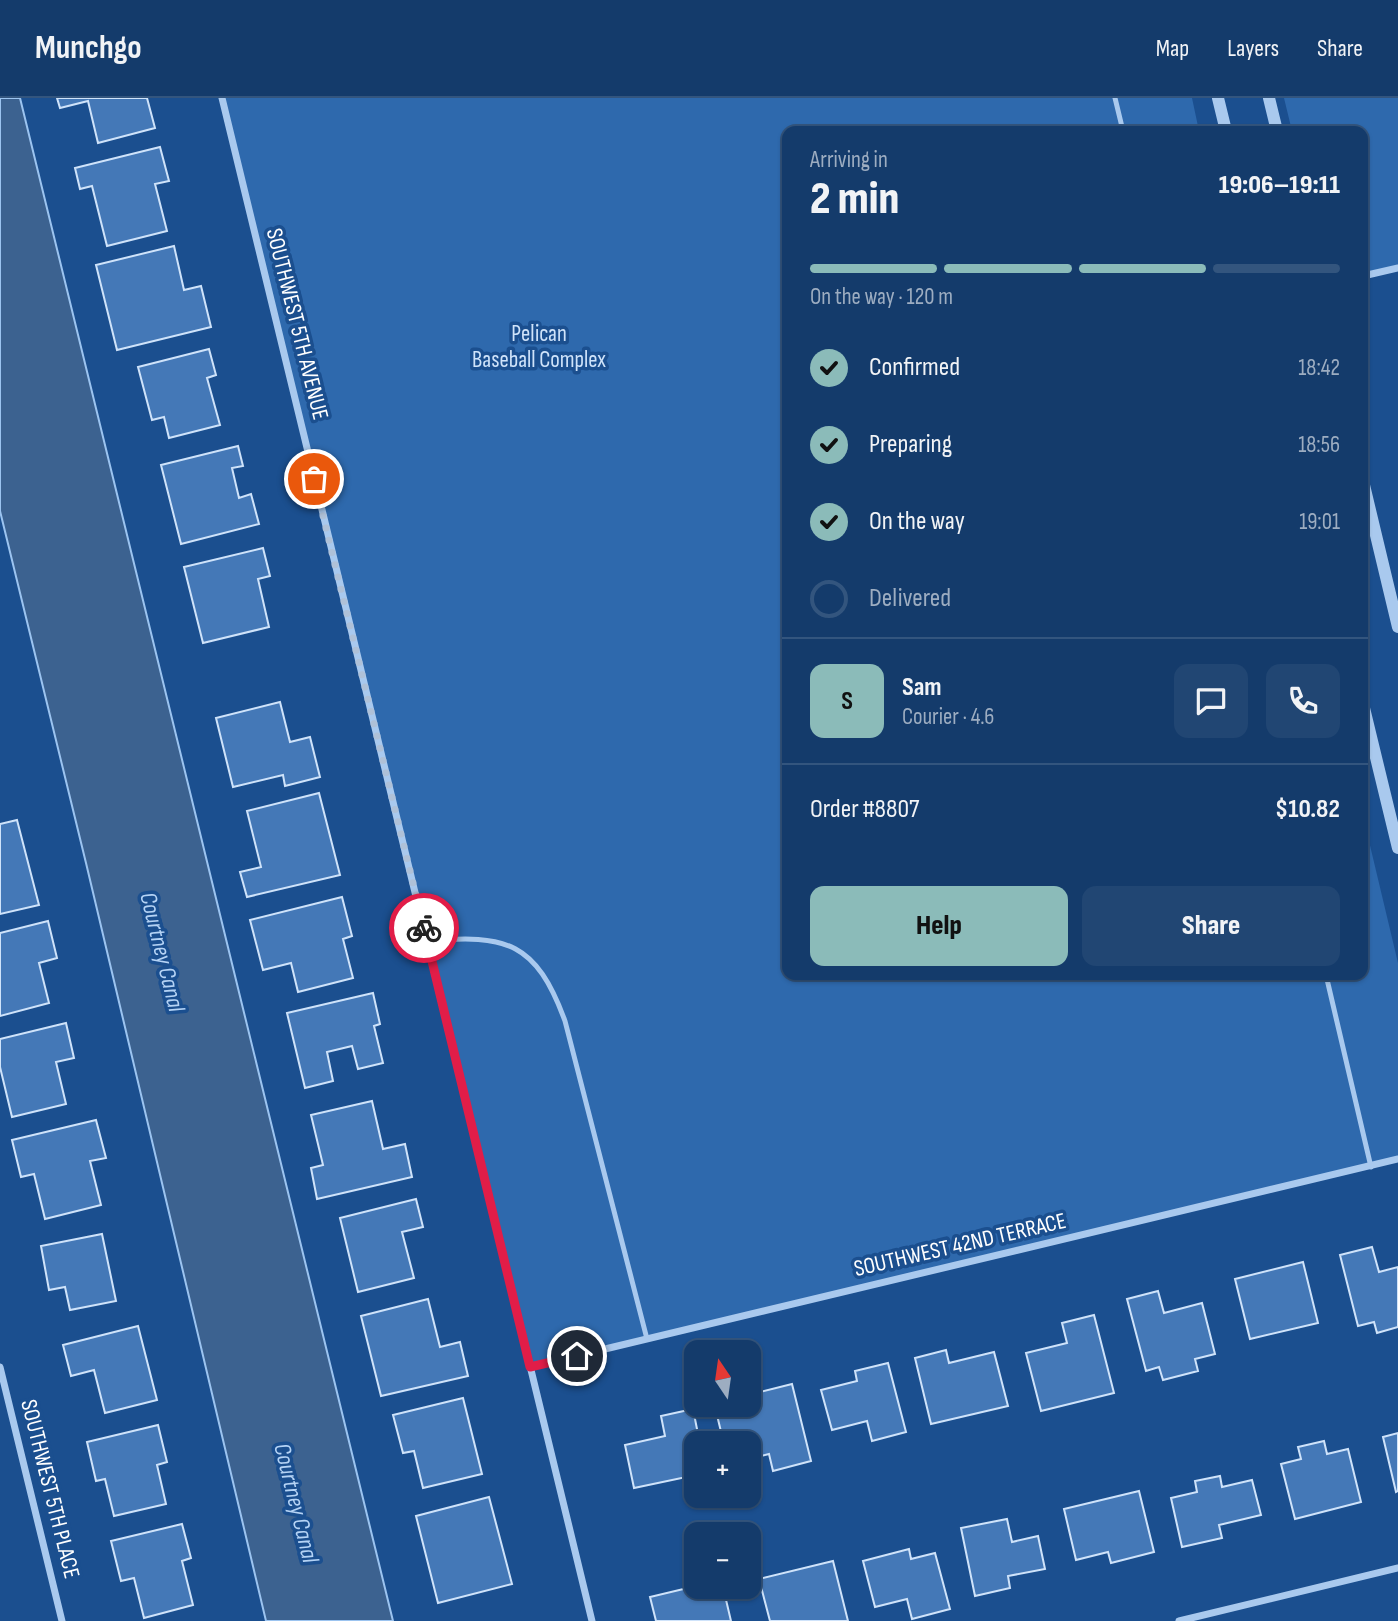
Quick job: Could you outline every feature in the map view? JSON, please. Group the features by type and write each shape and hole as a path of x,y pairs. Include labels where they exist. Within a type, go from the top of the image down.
{"street":[{"name":"SOUTHWEST 5TH AVENUE","path":"222,98 592,1621"},
{"path":"1218,98 1225,126"},
{"path":"1269,98 1276,126"},
{"path":"1368,275 1398,268"},
{"path":"1368,502 1398,627"},
{"path":"1368,741 1398,848"},
{"name":"SOUTHWEST 42ND TERRACE","path":"530,1367 1398,1160"},
{"name":"SOUTHWEST 5TH PLACE","path":"0,1367 62,1621"},
{"path":"1179,1621 1398,1568"}],"lane":[{"path":"1115,98 1122,126"},
{"path":"426,941 469,937 495,941 518,950 539,969 554,992 565,1021 647,1339"},
{"path":"1327,980 1371,1167"}],"green space":[{"name":"Pelican Baseball Complex","path":"222,98 1192,98 1198,126 782,126 782,980 1368,980 1368,837 1398,963 1398,1158 530,1367"},
{"path":"1284,98 1398,98 1398,265 1368,272 1368,126 1291,126"}],"water":[{"name":"Courtney Canal","path":"0,98 20,98 393,1621 266,1621 0,511"}],"building":[{"path":"57,98 147,98 155,128 98,143 88,101 60,108"},
{"path":"160,147 169,181 155,184 167,231 107,246 92,186 80,189 75,168"},
{"path":"174,246 184,290 201,286 211,327 117,350 96,265"},
{"path":"209,349 216,375 207,378 220,425 169,438 164,417 152,420 138,367"},
{"path":"238,446 243,466 232,468 239,498 251,494 259,524 181,544 161,465"},
{"path":"263,548 270,576 258,579 269,627 203,643 184,567"},
{"path":"280,702 290,742 310,737 320,777 285,786 283,775 233,787 216,718"},
{"path":"319,793 340,875 247,897 240,872 261,867 247,811"},
{"path":"17,820 39,905 0,914 0,824"},
{"path":"342,897 352,936 343,939 353,978 298,992 291,963 263,970 250,920"},
{"path":"48,921 57,958 39,963 49,1003 0,1016 0,933"},
{"path":"373,993 380,1024 374,1026 383,1063 358,1069 352,1046 327,1052 333,1081 305,1088 287,1013"},
{"path":"66,1023 74,1058 56,1062 66,1104 12,1117 0,1067 0,1039"},
{"path":"372,1101 383,1149 405,1144 412,1177 317,1199 311,1168 323,1165 311,1115"},
{"path":"96,1120 106,1158 90,1161 101,1205 45,1219 34,1174 21,1177 12,1140"},
{"path":"416,1199 423,1227 402,1232 414,1278 358,1292 340,1218"},
{"path":"102,1234 116,1301 70,1310 65,1287 49,1290 41,1246"},
{"path":"1372,1247 1379,1272 1398,1267 1398,1327 1377,1333 1374,1322 1358,1326 1340,1255"},
{"path":"1303,1262 1318,1323 1250,1339 1235,1279"},
{"path":"1158,1291 1164,1313 1202,1303 1215,1354 1195,1359 1198,1371 1163,1380 1159,1367 1146,1371 1127,1299"},
{"path":"428,1299 440,1347 460,1342 468,1376 381,1396 361,1316"},
{"path":"1094,1315 1114,1393 1041,1411 1026,1353 1067,1343 1062,1323"},
{"path":"138,1326 157,1400 105,1413 94,1370 71,1376 63,1345"},
{"path":"946,1350 949,1363 994,1352 1008,1406 931,1424 915,1358"},
{"path":"888,1363 906,1432 872,1441 867,1421 832,1430 821,1390 857,1381 855,1371"},
{"path":"792,1384 811,1461 773,1471 769,1454 761,1456 761,1431 721,1431 718,1418 761,1418 761,1392"},
{"path":"463,1398 482,1474 423,1488 414,1451 403,1453 393,1415"},
{"path":"684,1411 684,1418 695,1418 697,1431 684,1431 684,1478 634,1488 625,1445 665,1436 661,1416"},
{"path":"158,1425 167,1462 157,1465 166,1504 114,1516 105,1479 96,1481 87,1442"},
{"path":"1398,1433 1398,1491 1396,1492 1383,1437"},
{"path":"1324,1441 1327,1454 1348,1449 1361,1502 1295,1519 1281,1464 1301,1459 1298,1447"},
{"path":"1220,1476 1222,1487 1252,1480 1261,1515 1219,1525 1222,1538 1182,1547 1171,1498 1197,1492 1195,1481"},
{"path":"1139,1491 1154,1552 1111,1563 1108,1552 1076,1560 1064,1509"},
{"path":"489,1497 512,1584 438,1603 416,1516"},
{"path":"1007,1519 1012,1542 1038,1536 1045,1569 1008,1576 1010,1588 975,1596 961,1528"},
{"path":"182,1524 191,1558 182,1561 193,1605 144,1618 134,1578 121,1581 111,1541"},
{"path":"909,1549 911,1559 935,1553 950,1609 912,1619 907,1599 875,1607 863,1561"},
{"path":"833,1561 848,1621 770,1621 761,1579"},
{"path":"684,1589 684,1599 726,1599 731,1621 656,1621 650,1597"}],"way so far":[{"path":"314,479 424,928"}],"route":[{"path":"424,928 530,1367 577,1356"}]}
